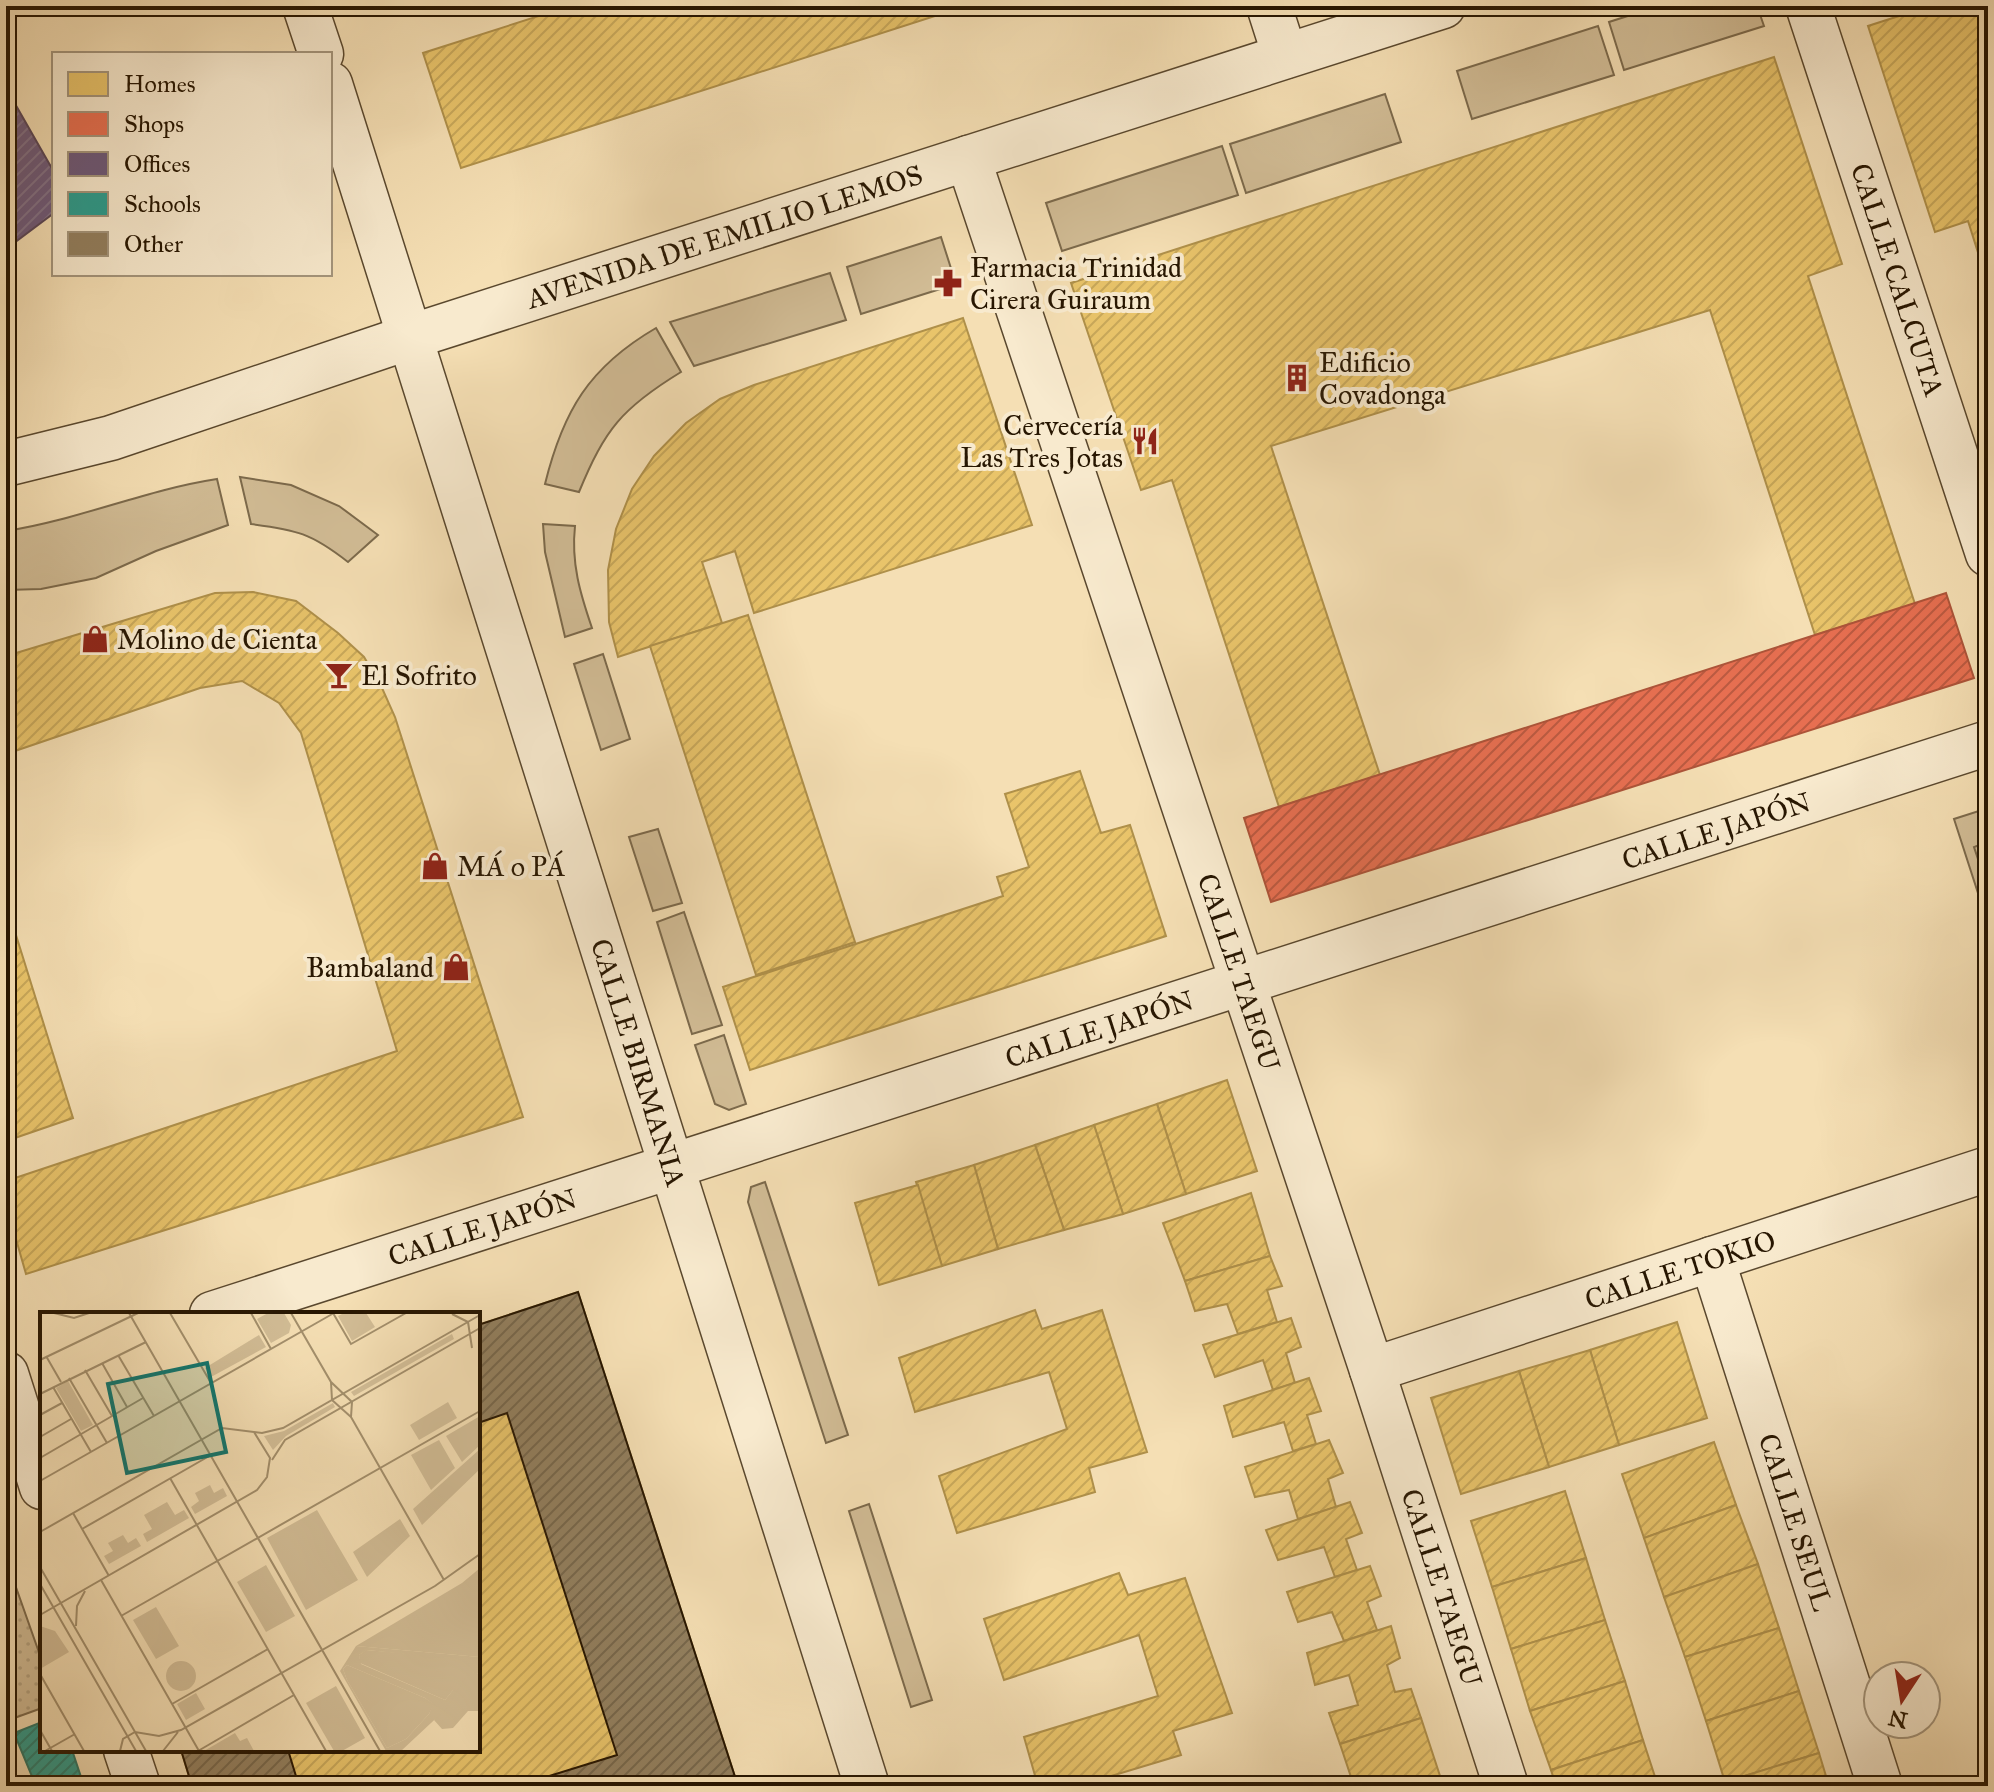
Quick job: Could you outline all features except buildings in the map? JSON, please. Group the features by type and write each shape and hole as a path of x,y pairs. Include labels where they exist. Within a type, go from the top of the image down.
{"street":[{"path":"305,6 320,52"},
{"path":"1269,6 1285,56"},
{"name":"AVENIDA DE EMILIO LEMOS","path":"6,464 111,438 410,337 1443,6"},
{"name":"CALLE CALCUTA","path":"1808,6 1988,554"},
{"name":"CALLE BIRMANIA","path":"332,90 867,1786"},
{"name":"CALLE TAEGU","path":"968,158 1372,1370 1506,1786"},
{"name":"CALLE JAPÓN","path":"218,1312 1988,743"},
{"name":"CALLE TOKIO","path":"1372,1370 1988,1169"},
{"name":"CALLE SEUL","path":"1712,1259 1880,1786"},
{"path":"15,1376 40,1479"},
{"path":"127,1752 138,1786"}],"shaded area":[{"path":"1659,6 1757,6 1764,26 1624,70 1609,22"},
{"path":"1598,26 1614,75 1472,119 1457,71"},
{"path":"1385,94 1401,142 1246,193 1230,144"},
{"path":"1222,146 1238,195 1062,251 1046,203"},
{"path":"941,237 956,284 861,314 847,267"},
{"path":"830,273 846,320 694,366 670,322"},
{"path":"656,328 681,372 644,397 618,422 598,452 579,492 545,484 561,434 582,393 613,359"},
{"path":"240,477 291,485 339,506 378,535 348,562 303,534 251,524"},
{"path":"217,479 228,525 156,551 96,578 41,589 6,590 6,531"},
{"path":"543,524 575,526 574,553 578,578 592,628 565,637 545,552"},
{"path":"603,654 630,739 601,750 574,664"},
{"path":"1988,808 1988,842 1975,847 1988,889 1988,924 1954,819"},
{"path":"658,829 682,903 653,911 629,837"},
{"path":"1988,842 1988,889 1974,847"},
{"path":"684,912 722,1025 692,1034 657,922"},
{"path":"724,1035 746,1104 729,1110 715,1104 695,1045"},
{"path":"765,1182 848,1435 826,1443 748,1202 751,1187"},
{"path":"869,1504 932,1700 911,1707 849,1511"},
{"path":"6,1559 40,1655 40,1709 6,1721"}],"place":[{"name":"Farmacia Trinidad Cirera Guiraum","path":"948,283"},
{"name":"Edificio Covadonga","path":"1297,378"},
{"name":"Cervecería Las Tres Jotas","path":"1145,441"},
{"name":"Molino de Cienta","path":"95,639"},
{"name":"El Sofrito","path":"339,675"},
{"name":"MÁ o PÁ","path":"435,866"},
{"name":"Bambaland","path":"456,967"}]}
